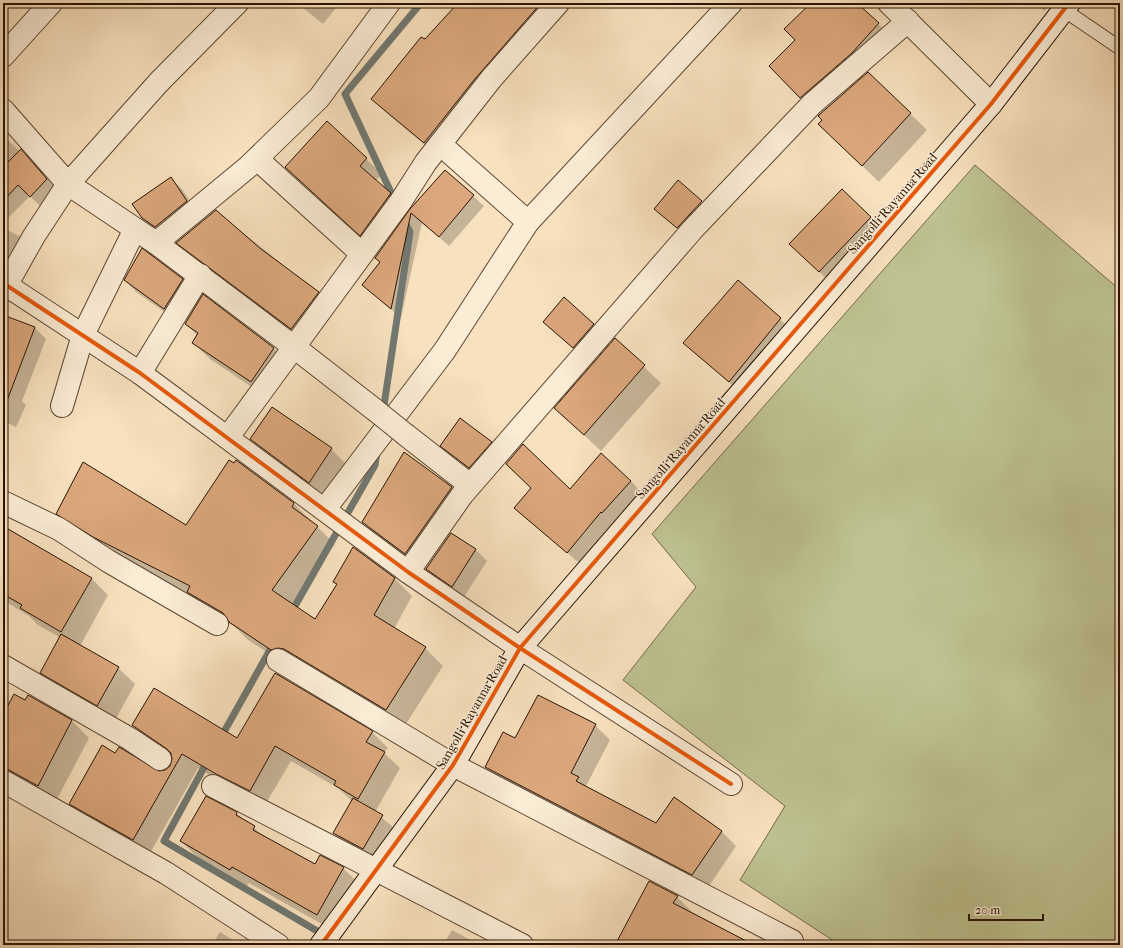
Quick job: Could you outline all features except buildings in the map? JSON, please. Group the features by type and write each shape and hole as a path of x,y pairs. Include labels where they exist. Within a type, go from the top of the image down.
{"street":[{"path":"3,56 51,3"},
{"path":"237,3 159,82 68,184 34,236 4,287 83,335 140,373 228,436 408,572 520,648 731,784"},
{"path":"156,243 257,159 319,98 389,3"},
{"path":"228,436 362,254 426,162 501,68 558,3"},
{"path":"325,509 445,350 528,222 731,3"},
{"path":"889,3 991,104"},
{"name":"Sangolli Rayanna Road","path":"321,945 453,765 520,648 991,104 1067,6"},
{"path":"408,572 470,484 693,229 812,104 908,21"},
{"path":"3,110 68,184 156,243 200,275 470,484"},
{"path":"440,144 528,222"},
{"path":"257,159 362,254"},
{"path":"62,406 83,335 135,229"},
{"path":"140,373 200,275"},
{"path":"3,502 59,529 108,561 218,624"},
{"path":"278,660 453,765 792,941"},
{"path":"3,666 130,739 160,759"},
{"path":"3,781 166,872 278,945"},
{"path":"213,786 522,945"}],"lane":[{"path":"1067,6 1120,48"}],"green space":[{"path":"975,165 1120,290 1120,945 840,945 740,880 785,806 623,680 696,587 652,534"}],"waterway":[{"path":"396,203 345,94 421,3"},
{"path":"383,412 410,232 404,221"},
{"path":"291,613 375,465 377,452"},
{"path":"220,739 275,641"},
{"path":"208,760 164,841 341,945"}],"cycle path":[{"path":"321,945 453,765 520,648 991,104 1069,3"},
{"path":"3,283 140,373 408,572 520,648 731,784"}]}
